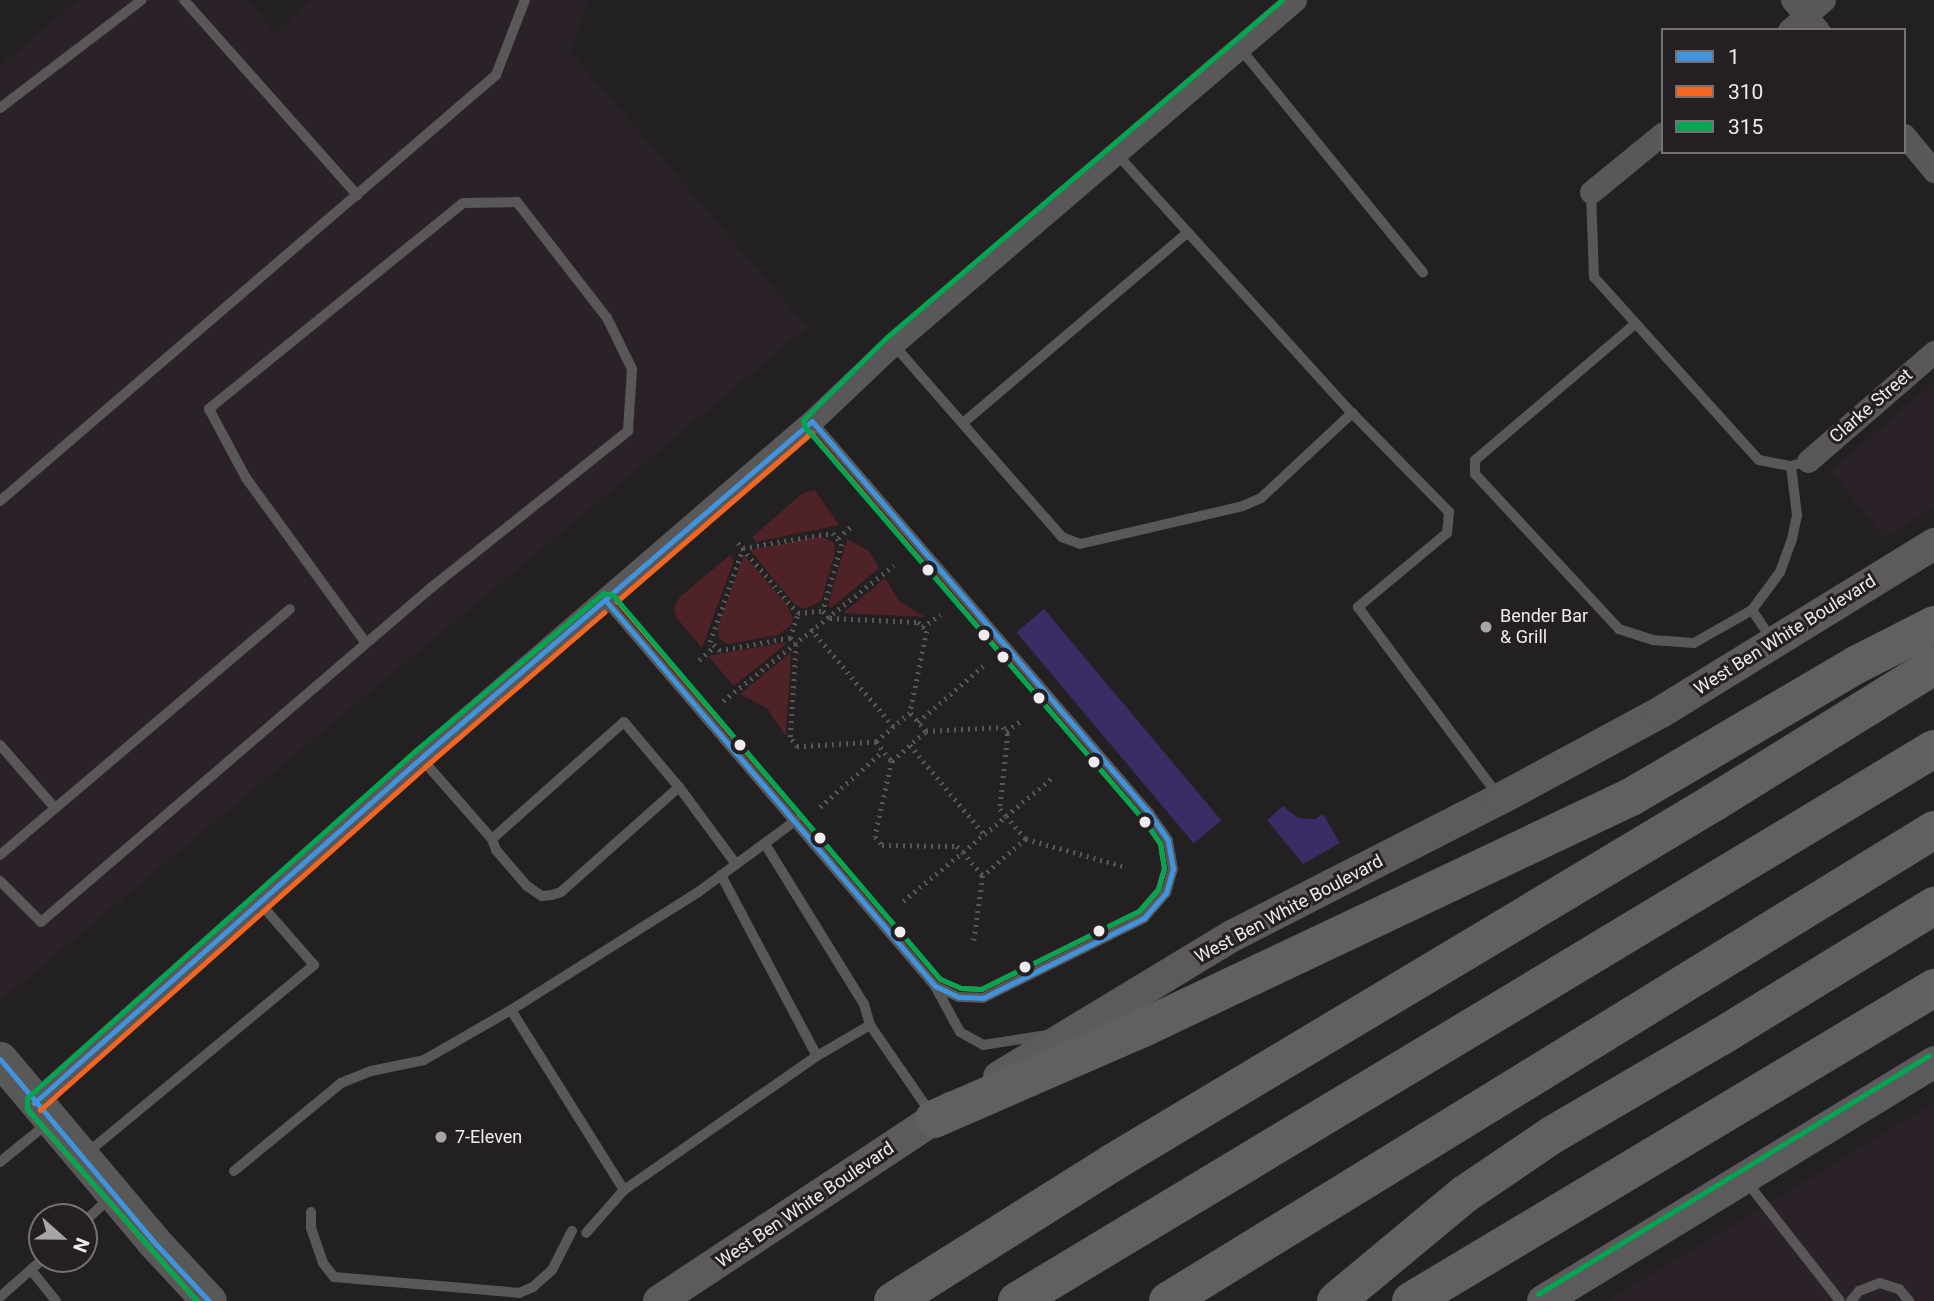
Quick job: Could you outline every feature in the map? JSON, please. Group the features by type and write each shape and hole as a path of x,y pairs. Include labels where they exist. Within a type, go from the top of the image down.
{"highway":[{"path":"934,1119 1141,1029 1594,815 1856,666 1934,625"},
{"path":"893,1301 1112,1163 1713,803 1934,666"},
{"path":"1017,1301 1934,749"},
{"path":"1168,1301 1934,830"},
{"path":"1336,1301 1465,1194 1552,1135 1720,1037 1934,906"},
{"path":"1411,1301 1934,988"}],"main road":[{"name":"West Ben White Boulevard","path":"659,1301 1071,1031 1232,936 1500,799 1661,712 1934,544"},
{"path":"0,1059 42,1112 209,1301"},
{"path":"1544,1301 1934,1062"}],"street":[{"path":"42,1112 259,902 421,758 812,421 893,344 1295,0"},
{"path":"1801,19 1824,0"},
{"path":"1591,192 1661,135"},
{"path":"1906,137 1934,171"},
{"name":"Clarke Street","path":"1800,463 1934,352"}],"lane":[{"path":"0,108 142,0"},
{"path":"184,0 357,195"},
{"path":"0,501 496,75 525,0"},
{"path":"1239,47 1423,273"},
{"path":"1115,152 1352,412 1449,512 1447,533 1357,607 1451,729 1500,799"},
{"path":"1591,192 1594,277 1759,460 1800,463 1797,515 1792,540 1780,572 1752,610 1695,643 1653,640 1619,629 1475,474 1475,460 1635,324"},
{"path":"0,881 41,922 366,643 628,431 632,369 607,318 517,202 463,203 209,409 246,478 366,643"},
{"path":"963,423 1188,232"},
{"path":"893,344 1062,537 1080,544 1243,506 1261,498 1352,412"},
{"path":"812,421 1150,814 1168,840 1173,869 1166,893 1144,918 983,998 959,997 935,986"},
{"path":"606,601 935,986 960,1032 983,1045 1071,1031"},
{"path":"0,855 290,609"},
{"path":"1752,610 1773,641"},
{"path":"492,839 624,722 679,787 736,864"},
{"path":"0,745 55,808"},
{"path":"421,758 492,839 496,850 527,886 542,896 561,892 679,787"},
{"path":"234,1171 341,1083 371,1071 424,1060 512,1010 721,875 795,821"},
{"path":"765,844 864,1004 870,1025 934,1119"},
{"path":"721,875 817,1056"},
{"path":"82,1157 314,965 259,902"},
{"path":"512,1010 624,1190"},
{"path":"586,1233 624,1190 817,1056 870,1025"},
{"path":"0,1162 42,1112"},
{"path":"1744,1179 1840,1301"},
{"path":"98,1209 115,1194"},
{"path":"311,1212 311,1228 323,1264 334,1277 519,1293 533,1287 552,1270 572,1231"},
{"path":"0,1297 28,1273"},
{"path":"33,1273 56,1301"},
{"path":"1852,1301 1859,1291 1880,1283 1899,1289 1909,1301"}],"path":[{"path":"838,538 853,525"},
{"path":"743,548 833,533 842,544 823,611"},
{"path":"738,543 798,614"},
{"path":"743,548 710,642 720,651 790,638"},
{"path":"723,701 894,565"},
{"path":"798,614 823,611"},
{"path":"790,638 794,643 791,742 797,747 876,743 910,713 926,631 918,622 828,617 823,611"},
{"path":"790,638 798,614"},
{"path":"922,627 940,615"},
{"path":"811,629 894,727"},
{"path":"699,660 715,646"},
{"path":"918,722 983,666"},
{"path":"910,713 926,731"},
{"path":"1006,731 1021,721"},
{"path":"983,876 957,846 876,843 875,837 892,761 926,731 1003,727 1006,731 1000,809 1006,816 1026,839 1123,866"},
{"path":"876,743 892,761"},
{"path":"910,746 985,834"},
{"path":"820,807 883,751"},
{"path":"903,901 1052,778"},
{"path":"974,940 983,876 1026,839"}],"shaded area":[{"path":"78,0 248,0 275,33 309,0 589,0 570,51 807,327 0,1001 0,66"},
{"path":"1934,383 1934,507 1884,538 1831,471"},
{"path":"815,490 839,525 756,542 752,537 803,493"},
{"path":"821,536 834,543 835,552 821,601 805,609 795,605 750,550"},
{"path":"847,539 869,551 879,568 831,608 828,605"},
{"path":"730,555 734,560 702,648 676,617 674,607 680,597"},
{"path":"744,555 787,605 793,619 791,625 778,635 729,644 719,639 718,626"},
{"path":"885,578 899,601 925,617 843,613"},
{"path":"1044,609 1221,820 1194,844 1016,632"},
{"path":"785,642 786,644 734,686 708,656"},
{"path":"791,652 786,736 767,708 740,694"},
{"path":"1283,806 1298,818 1315,819 1323,814 1340,843 1303,864 1267,820"},
{"path":"1934,1103 1934,1301 1608,1301"}],"transit line":[{"name":"315","path":"197,1301 27,1109 27,1098 415,751 603,593 613,595 940,979 961,988 981,989 1139,911 1158,889 1164,868 1160,843 1143,819 805,427 803,420 887,337 1282,0"},
{"name":"1","path":"606,601 935,986 959,997 983,998 1144,918 1166,893 1173,869 1168,840 1150,814 812,421"},
{"name":"1","path":"34,1103 421,758 812,421"},
{"name":"310","path":"811,433 1143,819 1160,843 1164,868 1158,889 1139,911 981,989 961,988 940,979 617,601 811,433"},
{"name":"310","path":"40,1110 427,765 604,612"},
{"name":"315","path":"1538,1294 1929,1055"},
{"name":"1","path":"0,1059 153,1241 209,1301"},
{"name":"310","path":"27,1109 197,1301"}],"place":[{"name":"Bender Bar & Grill","path":"1486,627"},
{"name":"7-Eleven","path":"441,1137"}]}
